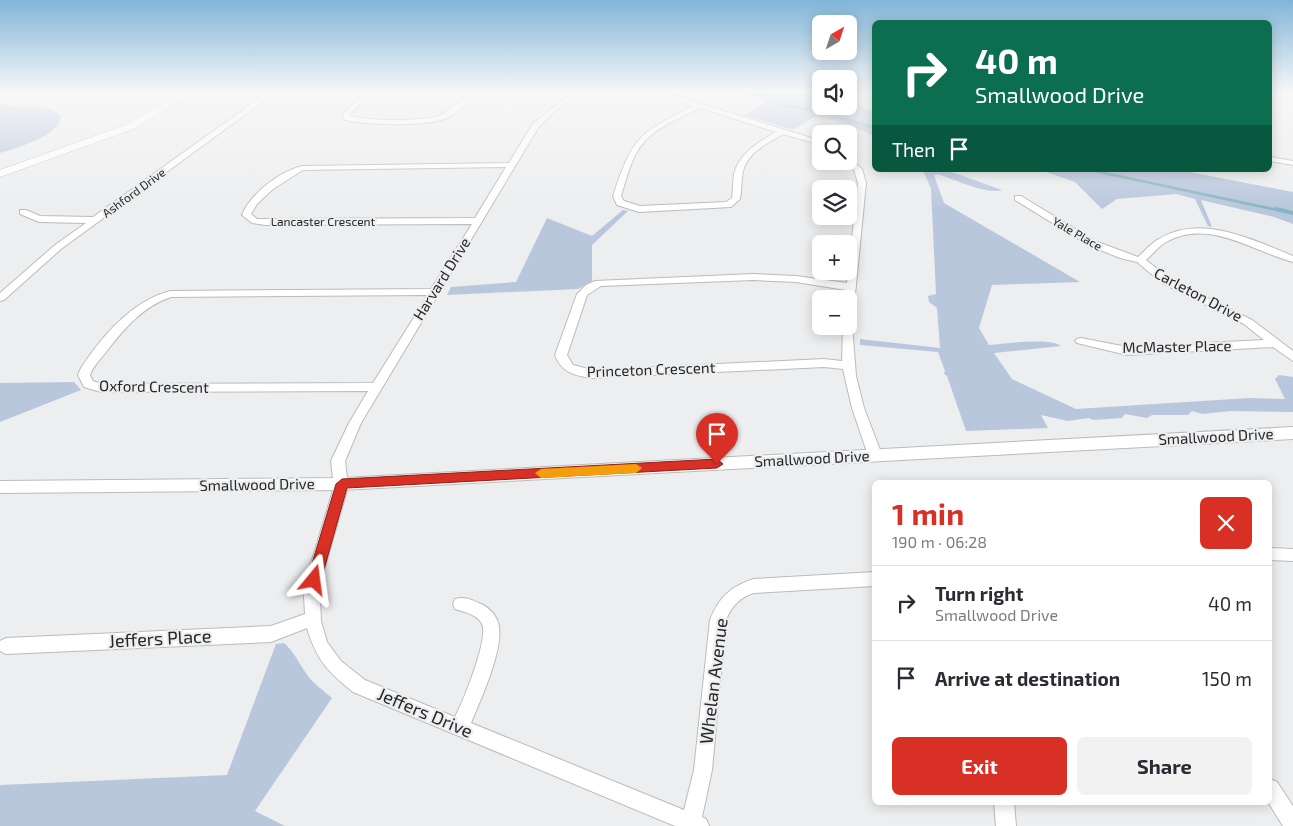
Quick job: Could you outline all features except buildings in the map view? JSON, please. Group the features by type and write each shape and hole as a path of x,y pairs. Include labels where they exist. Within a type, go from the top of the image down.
{"main road":[{"path":"0,167 88,138 102,132"},
{"path":"0,174 118,132"}],"street":[{"name":"Ashford Drive","path":"2,295 58,247 219,132"},
{"name":"Harvard Drive","path":"342,484 337,465 355,423 375,387 533,132"},
{"path":"653,132 638,145 632,155 617,196 620,203 639,210 728,205 736,199 740,169 747,156 758,146 781,132"},
{"path":"784,132 812,140"},
{"path":"1272,159 1293,163"},
{"name":"Lancaster Crescent","path":"478,221 265,222 255,221 246,215 249,207 284,176 302,168 512,165"},
{"path":"850,290 862,183 860,172 857,168"},
{"name":"Yale Place","path":"1018,198 1096,247 1120,256 1140,260"},
{"path":"23,212 40,219 96,220"},
{"name":"Carleton Drive","path":"1293,259 1238,238 1215,233 1184,232 1162,240 1140,260 1166,281 1248,322 1293,357"},
{"name":"Princeton Crescent","path":"846,365 824,363 592,374 573,370 564,363 561,355 582,294 590,287 600,283 753,277 796,279 850,287"},
{"name":"Oxford Crescent","path":"375,387 101,388 88,384 84,375 87,368 138,309 152,300 170,294 434,292"},
{"path":"848,335 846,365 856,403 875,455"},
{"name":"McMaster Place","path":"1081,341 1127,351 1275,343"},
{"name":"Smallwood Drive","path":"0,487 342,484 1293,433"},
{"name":"Jeffers Drive","path":"342,484 314,580 311,599 311,619 321,650 333,666 348,679 695,824"},
{"path":"1272,554 1293,555"},
{"name":"Whelan Avenue","path":"695,824 703,770 718,620 724,604 737,592 754,586 872,579"},
{"path":"460,727 472,701 492,632 488,618 475,608 461,604"},
{"name":"Jeffers Place","path":"6,646 271,634 311,619"},
{"path":"1272,791 1293,824"},
{"path":"1004,805 1006,826"}],"shaded area":[{"path":"0,132 51,132 27,144 0,153"},
{"path":"924,172 952,172 1002,190 988,190 961,183 938,174 934,175 944,203 1080,282 992,285 979,328 989,345 1037,341 1055,343 1061,346 994,353 1012,379 1076,409 1249,398 1285,399 1275,379 1279,375 1293,377 1293,412 1231,411 1202,414 1192,411 1188,415 1152,415 1147,418 1125,414 1122,418 1093,420 1089,418 1068,421 1041,415 1048,428 966,431 947,376 944,374 945,371 938,352 860,345 860,339 940,348 937,308 929,302 928,296 936,294 931,189"},
{"path":"1047,172 1189,172 1293,192 1293,224 1274,217 1201,200 1212,227 1208,226 1195,199 1176,194 1117,199 1102,209 1075,182"},
{"path":"623,210 628,211 592,245 592,281 578,289 447,295 451,287 516,282 547,218 592,236"},
{"path":"74,382 81,390 0,422 0,383"},
{"path":"284,643 292,651 311,679 332,698 255,811 285,826 0,826 0,785 227,775 276,644"}],"waterway":[{"path":"1099,172 1282,211"},
{"path":"1276,209 1293,213"}],"slow traffic":[{"path":"541,473 636,468"}],"route":[{"path":"314,580 342,484 717,464"}]}
